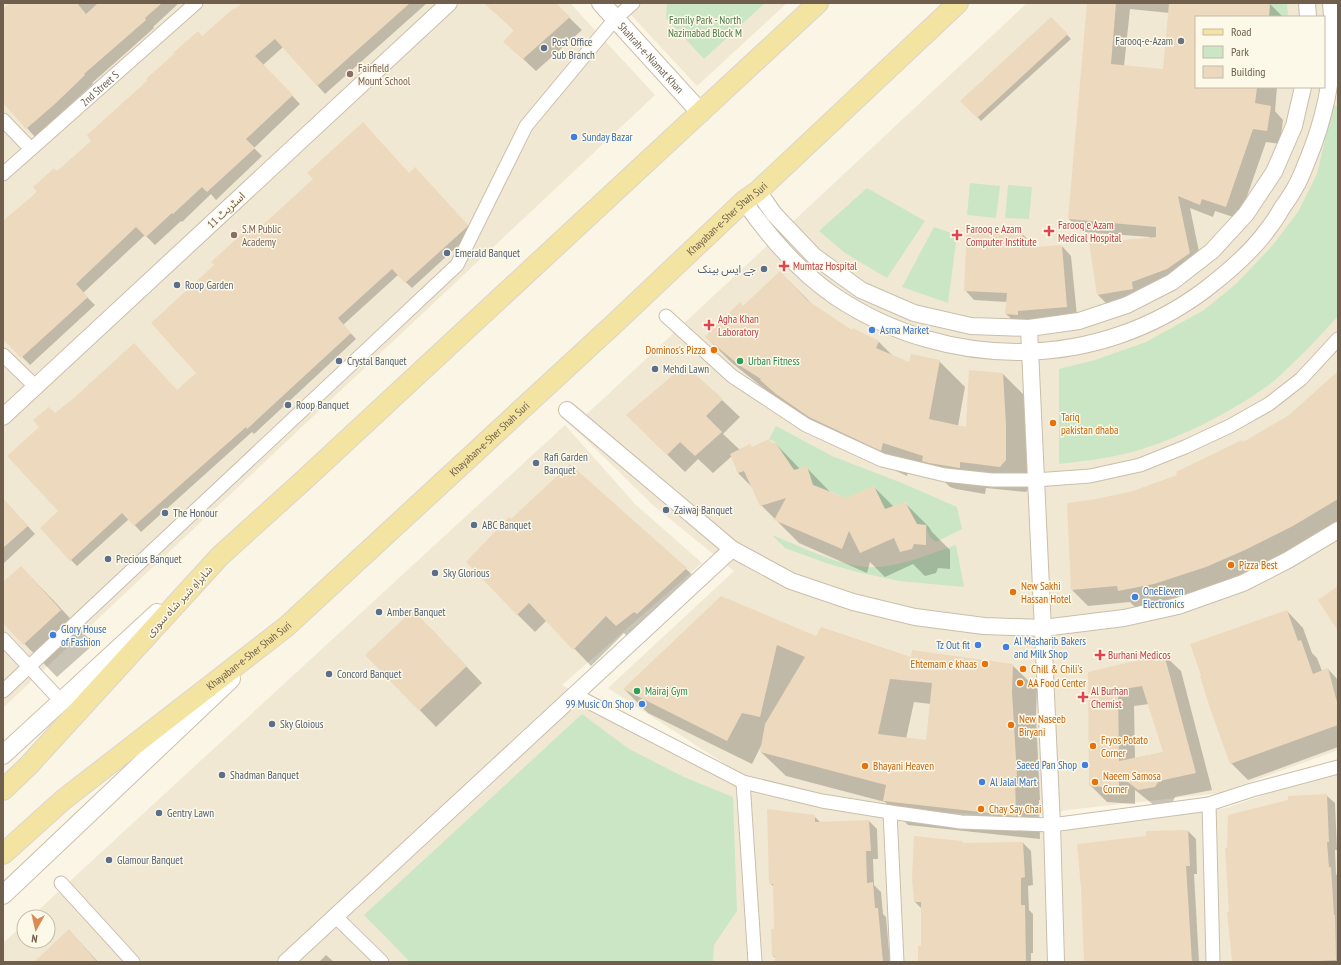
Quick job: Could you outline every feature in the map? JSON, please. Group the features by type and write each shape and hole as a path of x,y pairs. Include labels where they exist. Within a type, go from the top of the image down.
{"main road":[{"name":"Shahrah-e-Niamat Khan","path":"601,3 700,113"},
{"path":"220,556 304,480 818,3"},
{"name":"Khayaban-e-Sher Shah Suri","path":"3,854 63,800 287,626 958,3"},
{"name":"شاہراہِ شیر شاہ سوری","path":"3,755 220,556"},
{"name":"شاہراہِ شیر شاہ سوری","path":"3,790 29,765 220,556"},
{"path":"3,896 287,626"}],"street":[{"name":"2nd Street S","path":"3,174 196,3"},
{"name":"اسٹریٹ 11","path":"3,417 449,3"},
{"path":"3,690 457,265 526,126 615,19 632,3"},
{"path":"1307,3 1308,16"},
{"path":"751,196 761,226 795,264 835,297 880,322 935,342 978,351 1030,353 1084,346 1137,330 1186,304 1230,271 1268,231 1298,184 1319,134 1331,80 1334,28 1331,3"},
{"path":"751,196 774,214 814,256 861,290 914,313 971,326 1029,328 1079,321 1127,305 1172,282 1212,251 1246,214 1274,172 1294,126 1303,88"},
{"path":"3,120 31,149"},
{"path":"666,316 732,376 806,425 882,460 945,475 992,480 1035,480 1090,476 1140,465 1185,447 1230,426 1269,404 1301,379 1338,339"},
{"path":"1029,328 1052,825 1056,962"},
{"path":"3,355 36,387"},
{"path":"568,410 732,549 791,581 853,602 915,617 984,626 1043,628 1124,618 1178,606 1243,583 1288,560 1338,530"},
{"path":"286,962 732,549"},
{"path":"3,639 61,701"},
{"path":"575,695 743,782 822,801 961,822 1052,825 1209,804 1252,790 1338,767"},
{"path":"743,782 755,962"},
{"path":"1209,804 1213,962"},
{"path":"890,812 897,962"},
{"path":"62,883 133,962"},
{"path":"335,916 382,962"}],"shaded area":[{"path":"3,3 570,3 655,95 3,708"},
{"path":"620,3 787,3 697,86"},
{"path":"1027,3 1338,3 1338,750 1220,793 1067,810 1025,818 889,808 754,783 608,688 734,571 654,506 573,427"},
{"path":"565,425 635,504 702,563 562,685 745,789 889,819 1065,830 1226,808 1338,769 1338,962 3,962 3,943 16,931 16,949 56,949 56,909 40,909"}],"green space":[{"name":"Family Park - North Nazimabad Block M","path":"667,3 765,3 704,59 666,18"},
{"path":"1270,3 1287,3 1288,16 1269,16"},
{"path":"1333,105 1338,106 1338,316 1309,348 1275,380 1220,416 1184,433 1146,448 1111,457 1059,464 1059,369 1095,360 1146,342 1204,310 1237,283 1272,246 1298,212 1317,174"},
{"path":"970,183 1000,186 996,218 967,215"},
{"path":"1008,185 1032,187 1029,219 1005,218"},
{"path":"867,188 925,221 887,278 845,253 819,231"},
{"path":"934,227 957,235 948,303 902,287"},
{"path":"776,426 832,456 902,483 957,507 962,529 936,542 929,535 927,525 916,524 906,502 885,509 874,486 842,500 839,495 812,484 794,470 775,442 769,439"},
{"path":"772,535 837,561 864,567 897,564 917,559 956,545 964,587 899,581 857,572 826,563 785,548"},
{"path":"582,714 629,749 684,777 733,797 737,911 714,945 713,962 410,962 364,915"}],"building":[{"path":"10,3 77,3 86,14 98,3 162,3 145,18 146,20 84,74 85,75 56,103 26,129 3,103 3,9"},
{"path":"242,3 410,3 317,86 275,39 255,56 293,95 246,139 255,148 207,192 202,187 146,237 136,227 76,284 88,297 21,358 3,339 3,221 37,192 33,187 54,168 57,171 91,141 87,135 148,80 146,79 174,54 173,53 198,31 202,36 234,8 235,9"},
{"path":"484,3 556,3 570,17 523,59 503,42 514,30"},
{"path":"1087,3 1116,3 1111,64 1163,69 1169,3 1270,3 1269,16 1195,16 1195,88 1257,88 1255,103 1271,106 1267,131 1253,129 1226,207 1202,199 1200,205 1178,196 1190,253 1167,269 1132,282 1133,289 1097,295 1089,243 1156,237 1156,227 1068,219"},
{"path":"1051,17 1068,34 977,118 960,101"},
{"path":"363,122 409,173 415,167 468,225 467,227 405,283 392,269 338,318 351,333 247,429 246,427 134,526 122,513 70,561 40,528 58,511 7,456 39,427 33,420 49,407 55,413 75,397 134,343 177,390 196,373 151,323 214,265 211,262 248,228 253,234 313,179 307,173"},
{"path":"967,229 1023,233 1022,248 1062,245 1067,307 1018,311 1018,315 1005,314 1007,293 964,291"},
{"path":"780,271 807,300 852,330 853,328 879,341 876,348 909,362 911,354 940,360 929,419 966,427 969,370 1003,373 1006,425 1006,460 1000,467 960,462 960,468 929,463 922,461 923,456 883,443 881,451 809,417 776,394 760,380 761,379 739,365 705,337 740,302 743,306"},
{"path":"685,365 723,399 706,416 722,432 695,456 680,442 667,455 626,415"},
{"path":"1338,371 1338,499 1293,526 1245,550 1206,567 1154,584 1118,591 1117,586 1071,590 1067,503 1096,499 1133,491 1177,475 1176,472 1242,440 1243,442 1289,415"},
{"path":"769,439 772,443 775,442 794,470 807,466 813,485 846,498 874,486 885,509 905,502 917,524 926,525 926,545 914,544 912,549 900,552 894,538 860,553 849,531 842,549 774,520 786,498 760,506 744,471 738,473 730,454 750,444 752,447"},
{"path":"570,464 687,568 637,614 634,612 616,626 606,616 573,650 529,603 517,615 466,562 509,517 511,519"},
{"path":"3,499 28,526 3,548"},
{"path":"21,566 61,610 23,645 3,623 3,582"},
{"path":"1338,586 1338,631 1318,600"},
{"path":"721,596 816,636 821,627 911,657 912,650 1013,664 1012,692 1017,776 1015,776 1016,816 883,801 886,785 760,752 765,724 805,657 777,645 760,717 742,713 727,741 623,689","holes":["890,679 932,683 926,740 878,734"]},
{"path":"413,610 467,666 419,711 365,655"},
{"path":"1287,610 1298,641 1301,640 1313,674 1328,668 1338,706 1338,725 1230,764 1210,708 1200,676 1201,675 1190,644"},
{"path":"1164,654 1196,773 1159,781 1155,787 1138,790 1119,775 1119,788 1089,786 1088,672","holes":["1142,686 1163,752 1119,761 1118,690"]},
{"path":"1327,794 1329,842 1327,842 1329,867 1331,867 1335,915 1336,960 1298,962 1232,962 1227,912 1229,912 1225,848 1227,848 1228,815 1288,800 1288,796"},
{"path":"767,809 815,815 815,822 869,820 871,851 866,851 867,883 873,882 875,908 878,908 883,962 775,962 775,956 772,956 771,929 774,929 773,884 769,884"},
{"path":"1188,830 1190,866 1186,866 1192,962 1084,962 1081,888 1077,844 1146,836 1146,831"},
{"path":"914,836 962,841 962,843 1023,842 1025,877 1021,878 1021,905 1025,905 1026,962 918,962 918,946 921,946 921,902 914,902 912,878"},
{"path":"69,929 97,962 34,962 48,949 56,949 56,941"}],"place":[{"name":"Farooq-e-Azam","path":"1181,41"},
{"name":"Post Office Sub Branch","path":"544,48"},
{"name":"Fairfield Mount School","path":"350,74"},
{"name":"Sunday Bazar","path":"574,137"},
{"name":"Farooq e Azam Medical Hospital","path":"1049,231"},
{"name":"S.M Public Academy","path":"234,235"},
{"name":"Farooq e Azam Computer Institute","path":"957,235"},
{"name":"Emerald Banquet","path":"447,253"},
{"name":"Mumtaz Hospital","path":"784,266"},
{"name":"جے ایس بینک","path":"764,269"},
{"name":"Roop Garden","path":"177,285"},
{"name":"Agha Khan Laboratory","path":"709,325"},
{"name":"Asma Market","path":"872,330"},
{"name":"Dominos's Pizza","path":"714,350"},
{"name":"Crystal Banquet","path":"339,361"},
{"name":"Urban Fitness","path":"740,361"},
{"name":"Mehdi Lawn","path":"655,369"},
{"name":"Roop Banquet","path":"288,405"},
{"name":"Tariq pakistan dhaba","path":"1053,423"},
{"name":"Rafi Garden Banquet","path":"536,463"},
{"name":"Zaiwaj Banquet","path":"666,510"},
{"name":"The Honour","path":"165,513"},
{"name":"ABC Banquet","path":"474,525"},
{"name":"Precious Banquet","path":"108,559"},
{"name":"Pizza Best","path":"1231,565"},
{"name":"Sky Glorious","path":"435,573"},
{"name":"New Sakhi Hassan Hotel","path":"1013,592"},
{"name":"OneEleven Electronics","path":"1135,597"},
{"name":"Amber Banquet","path":"379,612"},
{"name":"Glory House of Fashion","path":"53,635"},
{"name":"Tz Out fit","path":"978,645"},
{"name":"Al Masharib Bakers and Milk Shop","path":"1006,647"},
{"name":"Burhani Medicos","path":"1100,655"},
{"name":"Ehtemam e khaas","path":"985,664"},
{"name":"Chill & Chili's","path":"1023,669"},
{"name":"Concord Banquet","path":"329,674"},
{"name":"AA Food Center","path":"1020,683"},
{"name":"Mairaj Gym","path":"637,691"},
{"name":"Al Burhan Chemist","path":"1083,697"},
{"name":"99 Music On Shop","path":"642,704"},
{"name":"Sky Gloious","path":"272,724"},
{"name":"New Naseeb Biryani","path":"1011,725"},
{"name":"Fryos Potato Corner","path":"1093,746"},
{"name":"Saeed Pan Shop","path":"1085,765"},
{"name":"Bhayani Heaven","path":"865,766"},
{"name":"Shadman Banquet","path":"222,775"},
{"name":"Al Jalal Mart","path":"982,782"},
{"name":"Naeem Samosa Corner","path":"1095,782"},
{"name":"Chay Say Chai","path":"981,809"},
{"name":"Gentry Lawn","path":"159,813"},
{"name":"Glamour Banquet","path":"109,860"}]}
